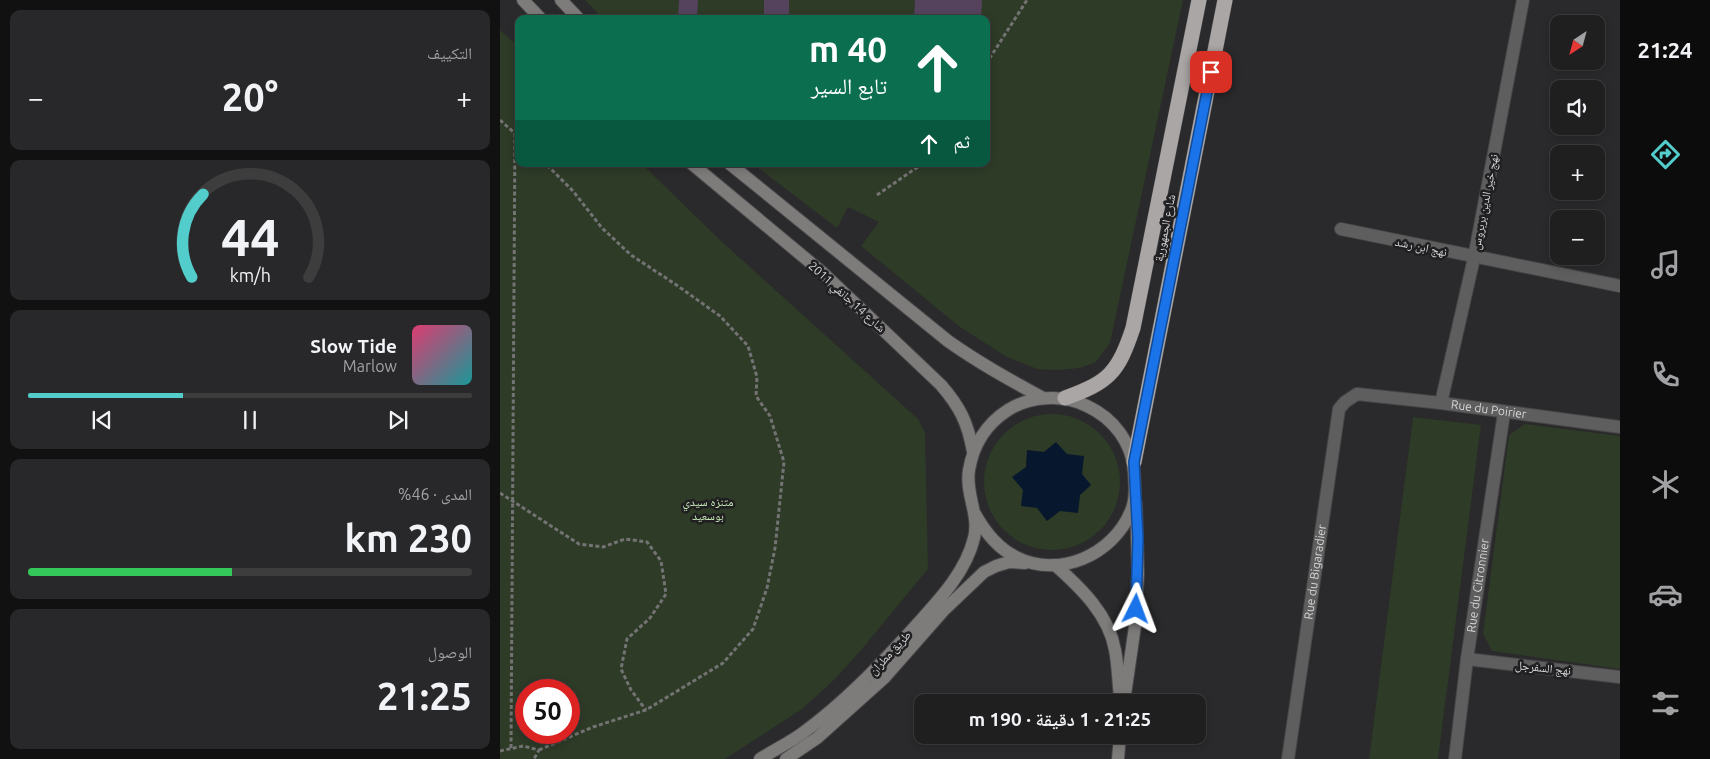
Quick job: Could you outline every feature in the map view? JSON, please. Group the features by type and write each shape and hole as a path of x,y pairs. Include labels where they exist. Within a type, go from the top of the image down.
{"highway":[{"name":"شارع الجمهورية","path":"1065,398 1088,390 1102,382 1114,370 1125,352 1133,328 1199,0"},
{"name":"شارع الجمهورية","path":"1134,462 1225,0"}],"main road":[{"path":"523,0 537,15"},
{"path":"561,0 575,15"},
{"name":"شارع 14 جانفي 2011","path":"696,167 823,273 941,385 956,403 970,430 973,452"},
{"path":"734,167 948,341 994,372 1043,398"},
{"path":"1123,694 1136,626 1138,574 1136,491 1134,462 1120,432 1096,410 1081,403 1065,398 1043,398 1025,402 1000,416 981,435 973,452 968,472 969,494 975,514 985,532 999,546 1016,557 1035,564 1055,565 1075,562 1094,555 1110,543 1122,528 1131,510 1136,491"},
{"name":"طريق مطران","path":"760,759 803,733 845,698 878,667 944,594 971,550 976,530 975,514"},
{"name":"طريق مطران","path":"786,759 817,738 884,678 943,611 984,572 1009,562 1035,564"},
{"path":"1055,565 1079,587 1108,627 1115,649 1121,694"},
{"path":"1118,759 1119,744"}],"street":[{"name":"نهج خير الدين بربروس","path":"1441,403 1474,258 1523,0"},
{"name":"نهج ابن رشد","path":"1341,230 1620,286"},
{"name":"Rue du Poirier","path":"1357,394 1441,403 1504,413 1620,427"},
{"name":"Rue du Bigaradier","path":"1288,759 1339,410 1345,402 1357,394"},
{"name":"Rue du Citronnier","path":"1455,759 1467,659 1504,413"},
{"name":"نهج السفرجل","path":"1467,659 1620,677"}],"path":[{"path":"990,58 1027,0"},
{"path":"500,120 514,133 511,748"},
{"path":"500,751 523,746 539,750 593,727 646,710 723,663 753,629 767,588 775,548 784,462 770,416 756,396 757,377 748,346 720,316 676,284 631,255 602,228 573,191 549,167"},
{"path":"877,195 918,167"},
{"path":"500,493 579,544 603,547 625,539 646,542 661,561 666,594 650,618 627,639 621,669 631,690 646,710"},
{"path":"534,759 539,750"}],"green space":[{"path":"585,0 1183,0 1110,343 1096,362 1080,368 1037,369 1007,357 960,327 861,246 879,222 848,207 837,228 757,167 990,167 990,15 599,15"},
{"name":"متنزه سيدي بوسعيد","path":"500,30 515,43 515,167 645,167 720,240 918,419 925,433 928,569 835,679 802,709 725,759 500,759"},
{"path":"1052,414 1078,419 1090,425 1100,434 1109,444 1115,456 1120,482 1115,508 1109,520 1100,530 1090,539 1078,545 1052,550 1026,545 1014,539 1004,530 995,520 989,508 984,482 989,456 995,444 1004,434 1014,425 1026,419"},
{"path":"1413,417 1481,425 1438,759 1369,759"},
{"path":"1525,424 1620,436 1620,669 1492,651 1483,634 1509,435"}],"water":[{"path":"1056,442 1067,454 1084,456 1082,474 1091,485 1080,495 1078,513 1060,511 1047,521 1037,508 1021,506 1023,490 1012,477 1026,467 1027,450 1044,452"}],"building":[{"path":"679,0 698,0 697,15 678,15"},
{"path":"764,0 789,0 789,15 764,15"},
{"path":"915,0 982,0 981,15 914,15"}],"route":[{"path":"1136,609 1138,538 1134,462 1211,72"}]}
